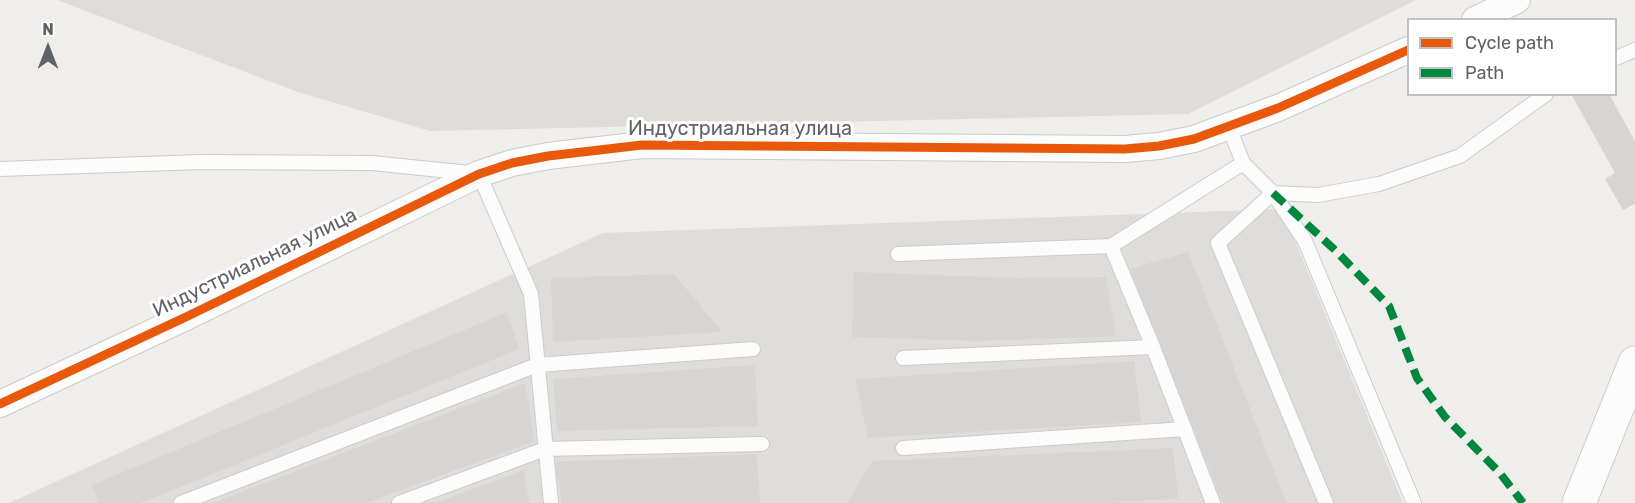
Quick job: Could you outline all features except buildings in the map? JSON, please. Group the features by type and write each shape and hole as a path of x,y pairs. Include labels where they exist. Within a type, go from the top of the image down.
{"street":[{"path":"1479,18 1517,0"},
{"name":"Индустриальная улица","path":"0,404 188,316 479,174 512,164 548,156 642,145 1125,149 1171,144 1194,139 1278,108 1407,50"},
{"path":"1579,503 1635,363"}],"lane":[{"path":"1617,58 1635,50"},
{"path":"1326,503 1218,243 1273,193 1318,195 1379,184 1460,156 1543,96"},
{"path":"1229,127 1243,163 1273,193 1305,241 1414,503"},
{"path":"0,169 200,162 360,163 479,174 531,294 551,503"},
{"path":"898,254 1111,246 1243,163"},
{"path":"1111,246 1213,503"},
{"path":"903,358 1153,347"},
{"path":"181,503 537,365 753,349"},
{"path":"903,448 1185,429"},
{"path":"399,503 545,448 762,444"}],"shaded area":[{"path":"57,0 1416,0 1188,114 430,131 298,92"},
{"path":"1282,209 1403,503 9,503 603,233"}],"marked path":[{"path":"1273,193 1335,250 1389,306 1417,378 1445,417 1499,472 1523,503"}],"cycle path":[{"path":"0,404 188,316 479,174 512,163 548,156 642,145 1125,149 1159,146 1194,139 1278,108 1407,50"}]}
